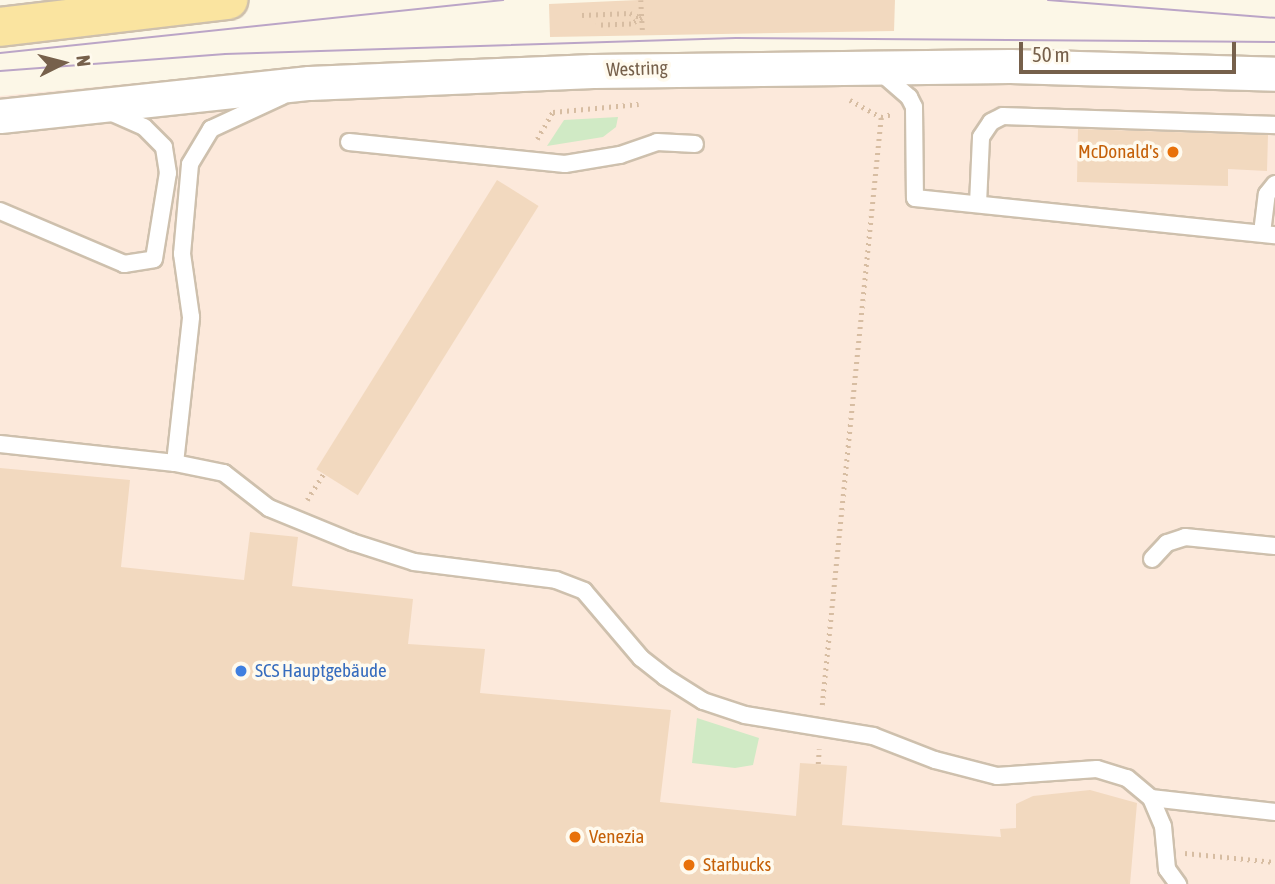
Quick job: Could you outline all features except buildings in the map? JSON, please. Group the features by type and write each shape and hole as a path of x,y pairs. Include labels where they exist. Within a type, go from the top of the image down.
{"main road":[{"path":"0,27 228,0"}],"street":[{"name":"Westring","path":"0,116 309,83 646,69 873,66 1275,74"}],"lane":[{"path":"873,66 909,97 914,107 915,198 1268,234 1267,194 1275,184"},
{"path":"175,463 191,317 182,254 190,164 211,129 309,83"},
{"path":"0,211 124,264 154,259 168,173 164,147 144,127 85,105"},
{"path":"978,204 981,137 991,122 1003,116 1275,125"},
{"path":"349,142 565,164 620,155 657,142 695,144"},
{"path":"0,444 175,463 224,473 268,508 414,562 556,580 584,591 641,658 704,701 767,720 873,736 935,760 997,776 1097,769 1127,778 1151,798 1163,826 1167,869 1178,884"},
{"path":"1152,559 1167,543 1185,537 1275,547"},
{"path":"1151,798 1275,813"}],"path":[{"path":"641,0 643,34"},
{"path":"582,15 630,13 642,18"},
{"path":"596,25 631,24 642,18"},
{"path":"535,143 558,102"},
{"path":"553,112 619,108"},
{"path":"820,727 881,117"},
{"path":"295,519 323,474"},
{"path":"1167,851 1275,862"}],"shaded area":[{"path":"1104,53 1275,56 1275,884 0,884 0,96 281,69 479,60"}],"green space":[{"path":"618,117 616,127 603,137 547,146 564,120"},
{"path":"697,718 759,738 753,765 735,768 692,763"}],"tram line":[{"path":"0,53 503,0"},
{"path":"1048,0 1275,18"},
{"path":"0,71 225,54 736,38 1275,42"}],"place":[{"name":"McDonald's","path":"1173,152"},
{"name":"SCS Hauptgebäude","path":"241,671"},
{"name":"Venezia","path":"575,837"},
{"name":"Starbucks","path":"689,865"}]}
